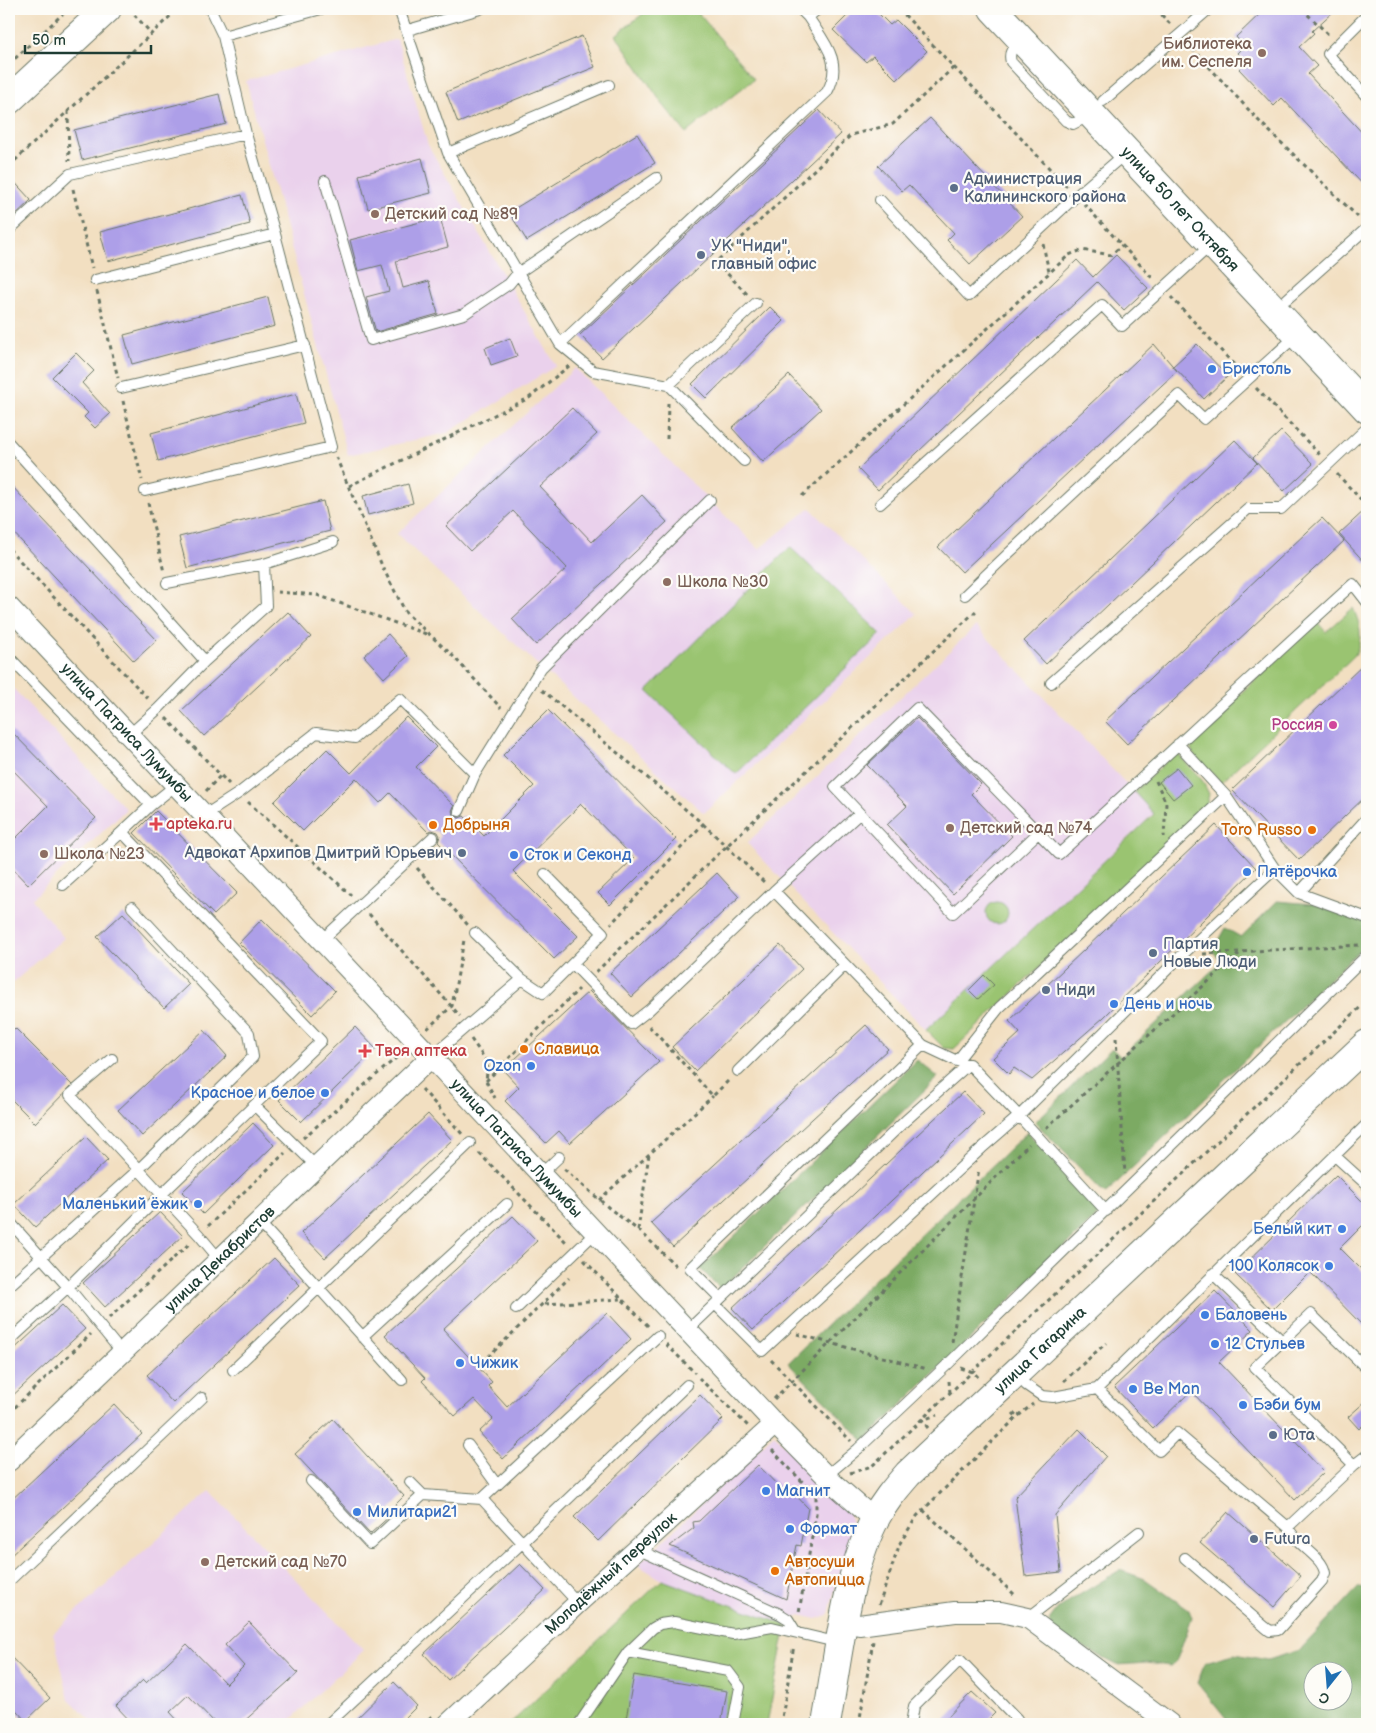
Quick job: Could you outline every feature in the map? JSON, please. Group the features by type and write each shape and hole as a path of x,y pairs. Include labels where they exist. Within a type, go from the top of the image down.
{"main road":[{"name":"улица 50 лет Октября","path":"993,9 1024,25 1096,106 1281,305 1304,329 1367,384"},
{"path":"9,100 100,11"},
{"name":"улица 50 лет Октября","path":"1304,329 1367,409"},
{"name":"улица Гагарина","path":"826,1724 850,1634 866,1591 875,1559 885,1502 908,1474 1367,1044"},
{"name":"улица Гагарина","path":"881,1525 898,1510 909,1496 1031,1394 1367,1065"},
{"name":"улица Гагарина","path":"842,1724 850,1634"}],"street":[{"name":"улица Патриса Лумумбы","path":"12,616 129,735 432,1057 552,1164 596,1232 775,1424 826,1476 881,1525"},
{"name":"улица Декабристов","path":"9,1461 432,1057"},
{"name":"Молодёжный переулок","path":"448,1724 775,1424"},
{"path":"850,1634 955,1612 1001,1612 1031,1616 1170,1724"}],"lane":[{"path":"145,491 331,446 275,234 246,134 223,36 210,9"},
{"path":"223,36 320,9"},
{"path":"400,9 448,153 560,344 593,371 669,385 744,461"},
{"path":"408,30 480,9"},
{"path":"560,344 827,92 833,81 834,68 829,51 808,17 800,9"},
{"path":"808,17 818,9"},
{"path":"1096,106 1208,9"},
{"path":"1367,15 1328,54 1367,97"},
{"path":"448,153 609,85"},
{"path":"9,230 70,174 246,134"},
{"path":"880,200 968,296 1133,146"},
{"path":"326,181 371,340 464,314 509,284 518,273 657,178"},
{"path":"1281,305 1367,228"},
{"path":"95,280 275,234"},
{"path":"880,504 1102,306 1122,326 1219,238"},
{"path":"669,385 756,303"},
{"path":"965,595 1179,395 1204,419 1304,329"},
{"path":"121,388 305,345"},
{"path":"1051,683 1248,509 1280,509 1367,428"},
{"path":"9,443 205,661"},
{"path":"459,811 475,774 541,668 710,500"},
{"path":"167,583 264,564 333,542"},
{"path":"129,735 158,709 205,661 266,606 264,564"},
{"path":"1038,833 953,913 835,787 917,708 1059,854 1352,584 1367,602"},
{"path":"9,657 151,805"},
{"path":"204,815 239,794 316,733 355,738 400,699 475,774"},
{"path":"1178,744 1226,796 1275,869 1299,893 1367,918"},
{"path":"64,885 151,805 176,785"},
{"path":"957,1061 999,1008 1226,796"},
{"path":"572,964 589,979 631,1024 859,814"},
{"path":"1299,893 1367,818"},
{"path":"9,1341 68,1287 322,1041 122,832"},
{"path":"322,940 433,837"},
{"path":"923,1045 690,1268 762,1351 1019,1116 1182,955 1275,869"},
{"path":"475,933 522,979 543,993 603,933 545,874"},
{"path":"774,891 923,1045 957,1061 969,1064 1106,1211"},
{"path":"9,1286 138,1170 253,1057 249,1033 132,907"},
{"path":"826,1476 858,1449 948,1364 1367,955"},
{"path":"738,1071 845,965"},
{"path":"432,1057 522,979"},
{"path":"112,1059 70,1095 220,1260"},
{"path":"688,1330 905,1121 969,1064"},
{"path":"255,1106 317,1167"},
{"path":"1031,1394 1053,1397 1096,1389 1367,1124"},
{"path":"233,1370 320,1289 470,1143"},
{"path":"1335,1156 1367,1185"},
{"path":"362,1337 507,1204"},
{"path":"9,1222 101,1325 122,1353"},
{"path":"259,1222 402,1380"},
{"path":"516,1309 596,1232"},
{"path":"1214,1274 1282,1341"},
{"path":"1354,1465 1255,1366 1311,1314 1367,1369"},
{"path":"482,1499 658,1336"},
{"path":"328,1724 522,1543 687,1385"},
{"path":"1096,1389 1159,1451 1177,1433 1288,1527 1298,1543 1321,1563 1325,1573 1322,1581 1278,1630 1270,1631 1185,1558"},
{"path":"9,1581 202,1398"},
{"path":"468,1445 497,1485"},
{"path":"1288,1527 1367,1455"},
{"path":"311,1480 370,1544 423,1495"},
{"path":"410,1482 423,1495 482,1499 578,1604"},
{"path":"1031,1616 1139,1532"},
{"path":"638,1549 780,1614 788,1619 795,1636"},
{"path":"579,1724 628,1652 653,1628 666,1622 684,1623 733,1634 766,1627 795,1636 850,1634"},
{"path":"628,1652 728,1671 740,1687 733,1724"},
{"path":"911,1724 914,1706 960,1660 1017,1719 1012,1724"}],"path":[{"path":"9,64 68,9"},
{"path":"128,9 151,33"},
{"path":"9,166 178,9"},
{"path":"899,9 1367,506"},
{"path":"1156,9 1259,121 1360,219"},
{"path":"1302,9 1338,44"},
{"path":"756,303 716,262 851,135 893,124 954,67"},
{"path":"68,111 70,174 167,583"},
{"path":"1040,230 1050,272"},
{"path":"802,496 1069,255 1082,250 1111,255 1122,245"},
{"path":"349,486 529,398 578,359"},
{"path":"667,439 669,385"},
{"path":"331,446 383,568 406,613 452,655 510,718"},
{"path":"265,592 317,595 432,636"},
{"path":"486,1081 726,846 978,610"},
{"path":"532,682 704,824 774,891"},
{"path":"1151,769 1166,803 1163,855"},
{"path":"201,795 221,775"},
{"path":"603,933 704,824"},
{"path":"409,859 475,933"},
{"path":"9,1413 294,1145 395,1059 452,1006 467,924"},
{"path":"1182,955 1367,945"},
{"path":"792,1382 975,1196 1037,1136 1241,952"},
{"path":"848,1474 872,1466 1367,1001"},
{"path":"640,1017 713,1096"},
{"path":"1115,1020 1127,1190"},
{"path":"469,1036 488,1063 486,1081 498,1102"},
{"path":"395,1059 470,1143 746,1424"},
{"path":"599,1200 738,1071"},
{"path":"950,1393 948,1364 982,1148"},
{"path":"638,1230 650,1154"},
{"path":"552,1164 638,1230 679,1269"},
{"path":"488,1357 572,1276"},
{"path":"544,1304 622,1299"},
{"path":"785,1331 906,1363"},
{"path":"1058,1385 1106,1343"},
{"path":"762,1351 853,1443"},
{"path":"879,1603 900,1543 917,1516 1017,1417 1031,1394"},
{"path":"922,1420 944,1413"},
{"path":"1013,1413 1017,1417"},
{"path":"922,1420 928,1428"},
{"path":"908,1433 911,1437"},
{"path":"771,1449 816,1496 816,1514 799,1615"},
{"path":"923,1510 1031,1616"},
{"path":"780,1724 795,1636"},
{"path":"859,1724 871,1652"}],"shaded area":[{"name":"Детский сад №89","path":"397,39 428,145 556,366 447,433 348,455 246,81"},
{"name":"Школа №30","path":"575,368 759,549 810,508 917,614 704,813 541,668 397,534"},
{"name":"Детский сад №74","path":"976,626 1154,813 926,1030 747,843"},
{"name":"Школа №23","path":"9,684 126,809 32,899 64,938 9,986"},
{"path":"774,1434 846,1507 853,1525 853,1535 839,1574 829,1613 817,1619 799,1615 786,1625 662,1580 638,1565"},
{"name":"Детский сад №70","path":"210,1491 364,1650 286,1724 95,1724 69,1699 53,1633"}],"green space":[{"path":"649,9 695,9 754,79 686,133 661,102 616,35"},
{"path":"790,547 881,634 736,774 647,691"},
{"path":"1353,608 1360,632 1355,655 1221,782 1193,754 1190,745 1194,737 1317,622 1326,632"},
{"path":"1176,752 1202,780 1209,794 1206,808 954,1049 944,1048 926,1030 1154,814 1134,792"},
{"path":"1277,901 1313,904 1365,922 1367,924 1367,943 1105,1194 1035,1122 1112,1048 1121,1057 1222,961 1212,951 1225,928 1241,937"},
{"path":"997,902 1005,905 1008,913 1005,921 997,924 989,921 986,913 989,905"},
{"path":"917,1060 938,1077 721,1289 700,1269"},
{"path":"1027,1132 1103,1210 864,1441 788,1363"},
{"path":"1120,1570 1145,1579 1189,1610 1192,1618 1176,1662 1170,1666 1147,1663 1117,1665 1055,1633 1049,1620 1058,1608"},
{"path":"662,1580 786,1625 767,1724 510,1724"},
{"path":"1359,1587 1367,1588 1367,1724 1230,1724 1197,1683 1205,1662 1234,1654 1268,1660 1300,1650"}],"building":[{"path":"854,9 874,9 890,25 896,20 927,51 897,80 873,56 866,62 833,30"},
{"path":"1265,9 1336,9 1312,31 1314,33 1299,47 1317,66 1308,74 1367,138 1367,189 1282,98 1274,106 1239,69 1246,62 1237,53 1244,46 1236,37"},
{"path":"582,36 595,67 458,123 446,92"},
{"path":"219,94 226,124 82,160 74,130"},
{"path":"819,110 841,134 602,358 580,335"},
{"name":"Администрация Калининского района","path":"930,118 1022,216 970,264 947,240 954,233 909,185 902,191 878,166"},
{"path":"637,134 655,163 527,241 509,212"},
{"path":"422,158 431,193 368,209 359,175"},
{"path":"9,176 31,200 9,221"},
{"path":"242,195 250,224 108,261 100,232"},
{"path":"440,217 448,247 396,261 403,288 429,281 438,314 376,332 366,297 389,291 382,265 358,271 350,240"},
{"path":"1116,255 1148,288 1124,310 1097,282 878,490 858,469 1077,260 1093,277"},
{"path":"268,297 275,326 132,364 124,335"},
{"path":"770,307 784,321 706,398 692,384"},
{"path":"510,338 517,356 491,365 485,348"},
{"path":"1154,344 1177,371 962,572 938,547"},
{"path":"1197,344 1228,376 1204,399 1173,366"},
{"path":"76,353 94,371 82,383 110,414 95,428 84,417 88,413 52,377"},
{"path":"789,375 821,409 763,462 732,428"},
{"path":"296,394 304,423 158,461 151,433"},
{"path":"572,408 597,434 540,487 592,542 642,495 667,522 536,645 512,619 567,568 513,511 470,551 446,526"},
{"path":"1281,431 1313,464 1284,491 1253,458"},
{"path":"1235,440 1257,463 1046,664 1024,641"},
{"path":"9,483 157,640 134,661 9,528"},
{"path":"408,484 413,503 368,515 363,496"},
{"path":"323,501 330,531 187,568 179,537"},
{"path":"1367,508 1367,565 1339,534"},
{"path":"1322,518 1344,541 1127,744 1105,721"},
{"path":"288,612 311,637 204,736 181,711"},
{"path":"388,634 408,656 384,678 364,656"},
{"name":"Россия","path":"1367,661 1367,795 1299,860 1232,790"},
{"path":"548,710 676,839 610,905 598,893 634,858 581,804 513,871 578,936 554,959 438,842 440,836 438,832 432,830 428,832 390,793 380,803 356,778 303,831 274,802 327,749 351,773 406,717 436,747 416,767 454,806 452,811 454,815 459,818 464,816 484,836 534,786 503,755"},
{"path":"917,718 981,784 971,794 1012,836 953,894 887,825 907,806 867,765"},
{"path":"9,729 96,818 28,885 9,865 9,845 48,806 9,766"},
{"path":"1177,768 1191,785 1173,799 1159,782"},
{"path":"156,811 237,893 214,915 134,833"},
{"path":"1216,825 1256,868 1103,1018 1032,1080 1014,1068 1009,1074 993,1058 1020,1033 1009,1021"},
{"path":"717,873 739,897 632,997 610,973"},
{"path":"123,913 189,984 164,1008 97,937"},
{"path":"262,919 335,991 312,1015 239,943"},
{"path":"780,945 802,969 695,1071 672,1047"},
{"path":"984,975 994,985 978,999 969,990"},
{"path":"589,991 659,1062 570,1143 559,1131 546,1143 505,1101 519,1087 503,1070"},
{"path":"866,1025 888,1049 673,1247 651,1223"},
{"path":"355,1027 376,1049 301,1122 279,1100"},
{"path":"15,1028 72,1085 35,1123 9,1097 9,1034"},
{"path":"204,1030 227,1056 142,1136 118,1110"},
{"path":"963,1092 984,1114 753,1330 732,1308"},
{"path":"428,1114 452,1140 325,1258 301,1233"},
{"path":"253,1123 274,1145 203,1214 182,1192"},
{"path":"86,1137 108,1160 35,1227 14,1204"},
{"path":"1336,1175 1367,1206 1367,1221 1340,1248 1367,1275 1367,1330 1310,1272 1272,1310 1235,1274"},
{"path":"160,1212 183,1236 105,1307 83,1283"},
{"path":"513,1216 537,1241 443,1329 492,1382 488,1386 507,1407 607,1313 631,1339 503,1459 479,1432 493,1419 474,1399 455,1416 422,1381 425,1378 385,1335"},
{"path":"274,1258 300,1285 173,1403 147,1375"},
{"path":"1215,1291 1253,1330 1219,1362 1324,1472 1295,1500 1191,1391 1153,1428 1114,1387"},
{"path":"62,1305 85,1329 9,1399 9,1354"},
{"path":"700,1395 723,1419 598,1541 574,1517"},
{"path":"1367,1400 1367,1421 1359,1429 1348,1417"},
{"path":"114,1404 142,1434 9,1557 9,1502"},
{"path":"333,1419 404,1496 389,1511 392,1514 370,1534 295,1454"},
{"path":"1079,1429 1106,1456 1055,1515 1061,1572 1025,1576 1015,1497"},
{"path":"758,1465 782,1490 787,1486 808,1508 801,1546 797,1545 786,1599 670,1546 694,1528 693,1522 699,1521"},
{"path":"1228,1512 1301,1576 1274,1607 1200,1543"},
{"path":"520,1564 545,1590 448,1680 424,1654"},
{"path":"249,1622 298,1673 241,1724 216,1724 188,1695 170,1712 181,1724 133,1724 116,1706 143,1680 146,1683 187,1644 226,1684 244,1666 225,1645"},
{"path":"9,1655 50,1698 26,1721 9,1702"},
{"path":"634,1675 727,1691 721,1724 625,1724"},
{"path":"394,1682 417,1706 399,1724 351,1724"},
{"path":"972,1692 995,1713 984,1724 941,1724"}],"place":[{"name":"Библиотека им. Сеспеля","path":"1262,53"},
{"name":"Администрация Калининского района","path":"954,188"},
{"name":"Детский сад №89","path":"375,214"},
{"name":"УК \"Ниди\", главный офис","path":"701,255"},
{"name":"Бристоль","path":"1212,369"},
{"name":"Школа №30","path":"667,582"},
{"name":"Россия","path":"1333,725"},
{"name":"apteka.ru","path":"156,824"},
{"name":"Добрыня","path":"433,825"},
{"name":"Детский сад №74","path":"950,828"},
{"name":"Toro Russo","path":"1312,830"},
{"name":"Адвокат Архипов Дмитрий Юрьевич","path":"462,853"},
{"name":"Школа №23","path":"44,854"},
{"name":"Сток и Секонд","path":"514,855"},
{"name":"Пятёрочка","path":"1247,872"},
{"name":"Партия Новые Люди","path":"1153,953"},
{"name":"Ниди","path":"1046,990"},
{"name":"День и ночь","path":"1114,1004"},
{"name":"Славица","path":"524,1049"},
{"name":"Твоя аптека","path":"365,1051"},
{"name":"Ozon","path":"531,1066"},
{"name":"Красное и белое","path":"325,1093"},
{"name":"Маленький ёжик","path":"198,1204"},
{"name":"Белый кит","path":"1342,1229"},
{"name":"100 Колясок","path":"1329,1266"},
{"name":"Баловень","path":"1205,1315"},
{"name":"12 Стульев","path":"1215,1344"},
{"name":"Чижик","path":"460,1363"},
{"name":"Be Man","path":"1133,1389"},
{"name":"Бэби бум","path":"1243,1405"},
{"name":"Юта","path":"1273,1435"},
{"name":"Магнит","path":"766,1491"},
{"name":"Милитари21","path":"357,1512"},
{"name":"Формат","path":"790,1529"},
{"name":"Futura","path":"1254,1539"},
{"name":"Детский сад №70","path":"205,1562"},
{"name":"Автосуши Автопицца","path":"775,1571"}]}
